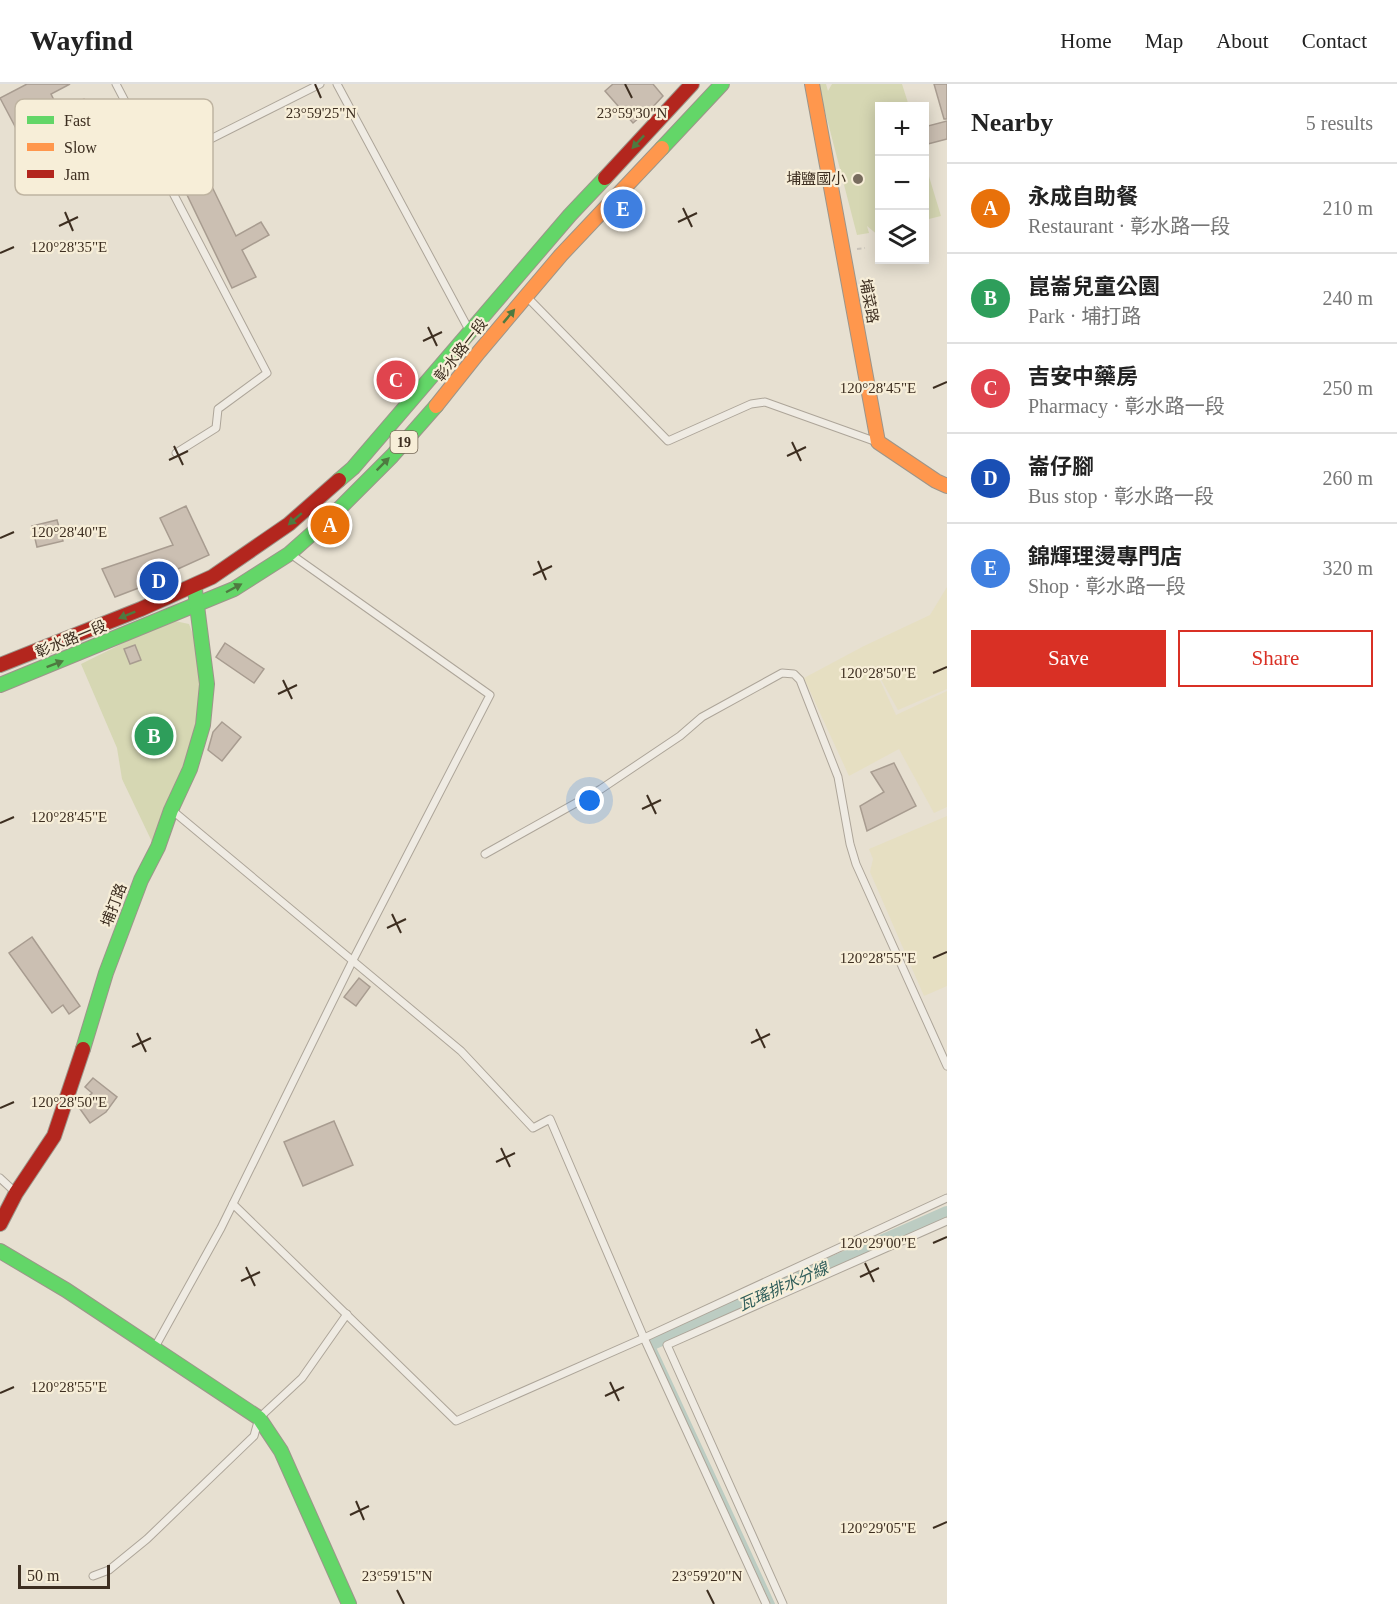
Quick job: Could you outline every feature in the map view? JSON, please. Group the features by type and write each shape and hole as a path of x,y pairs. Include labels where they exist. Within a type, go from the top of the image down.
{"main road":[{"name":"彰水路一段","path":"0,665 141,609 212,577 289,524 353,468 570,215 692,84"},
{"name":"彰水路一段","path":"0,685 234,589 290,554 392,456 444,398 479,352 561,255 722,84"},
{"name":"埔菜路","path":"812,84 878,442"},
{"path":"878,442 947,486"},
{"path":"332,487 345,502"},
{"name":"埔打路","path":"0,1224 16,1193 54,1136 70,1092 106,973 141,880 158,847 171,810 190,768 203,725 207,684 194,585"},
{"path":"0,1251 66,1290 259,1418 281,1451 349,1604"}],"lane":[{"path":"116,84 124,99"},
{"path":"213,138 320,84"},
{"path":"337,84 479,352"},
{"path":"175,195 267,373 218,408 216,428 176,453"},
{"path":"526,296 668,441 751,404 765,402 878,442"},
{"path":"154,1348 232,1204 353,960 490,696 290,554"},
{"path":"485,854 601,789 680,736 702,717 782,673 794,674 800,680 838,777 850,844 856,864 947,1066"},
{"path":"171,810 461,1051 533,1128 550,1119 644,1338 766,1604"},
{"path":"0,1178 16,1193"},
{"path":"232,1204 456,1421 644,1338 947,1198"},
{"path":"667,1345 947,1221"},
{"path":"93,1576 109,1570 147,1539 254,1437 259,1418 302,1378 347,1314"},
{"path":"661,1330 783,1604"}],"shaded area":[{"path":"947,587 947,689 898,710 872,663 896,715 947,691 947,807 934,813 899,749 849,776 804,678 930,615"},
{"path":"947,816 947,986 924,996 870,872 873,859 869,849"}],"green space":[{"path":"818,84 826,84 828,91 832,84 902,84 908,102 875,102 875,233 867,226 869,233 857,235"},
{"path":"929,176 941,216 929,219"},
{"path":"170,620 189,624 200,653 200,724 154,846 122,779 117,748 81,664"}],"building":[{"path":"27,84 70,84 51,94 54,99 15,99 15,126 0,98"},
{"path":"613,84 653,84 663,96 633,123 605,91"},
{"path":"934,84 947,84 947,119 944,119"},
{"path":"947,121 947,139 929,144 929,126"},
{"path":"213,189 236,236 261,222 269,235 242,250 256,277 232,288 187,195 213,195"},
{"path":"186,506 209,555 169,573 170,576 115,597 102,569 173,545 160,518"},
{"path":"57,520 63,541 37,547 32,526"},
{"path":"225,643 264,669 254,683 216,657"},
{"path":"135,645 141,660 130,664 124,649"},
{"path":"222,722 241,737 222,761 208,750 213,732"},
{"path":"894,763 916,806 867,831 860,806 884,792 871,772"},
{"path":"32,937 80,1006 69,1014 63,1005 52,1013 9,953"},
{"path":"359,978 370,987 356,1006 344,997"},
{"path":"93,1078 117,1097 106,1112 90,1123 78,1106 92,1093 85,1087"},
{"path":"334,1121 353,1165 303,1186 284,1142"}],"waterway":[{"name":"瓦瑤排水分線","path":"652,1343 947,1213"},
{"path":"652,1343 773,1604"}],"traffic: fast":[{"path":"662,148 722,84"},
{"path":"339,480 353,468 570,215 605,178"},
{"path":"0,685 234,589 289,554 333,515 392,456 436,406"},
{"path":"83,1049 106,973 141,880 158,847 171,810 190,769 203,725 207,684 195,590"},
{"path":"0,1251 66,1290 259,1418 281,1451 349,1604"}],"traffic: slow":[{"path":"812,84 878,442 947,486"},
{"path":"436,406 561,255 662,148"}],"traffic: jam":[{"path":"605,178 692,84"},
{"path":"0,665 141,609 212,577 289,524 339,480"},
{"path":"0,1224 16,1193 54,1136 83,1049"}],"place":[{"name":"埔鹽國小","path":"858,179"},
{"name":"錦輝理燙專門店","path":"623,209"},
{"name":"吉安中藥房","path":"396,380"},
{"name":"永成自助餐","path":"330,525"},
{"name":"崙仔腳","path":"159,581"},
{"name":"崑崙兒童公園","path":"154,736"}]}
